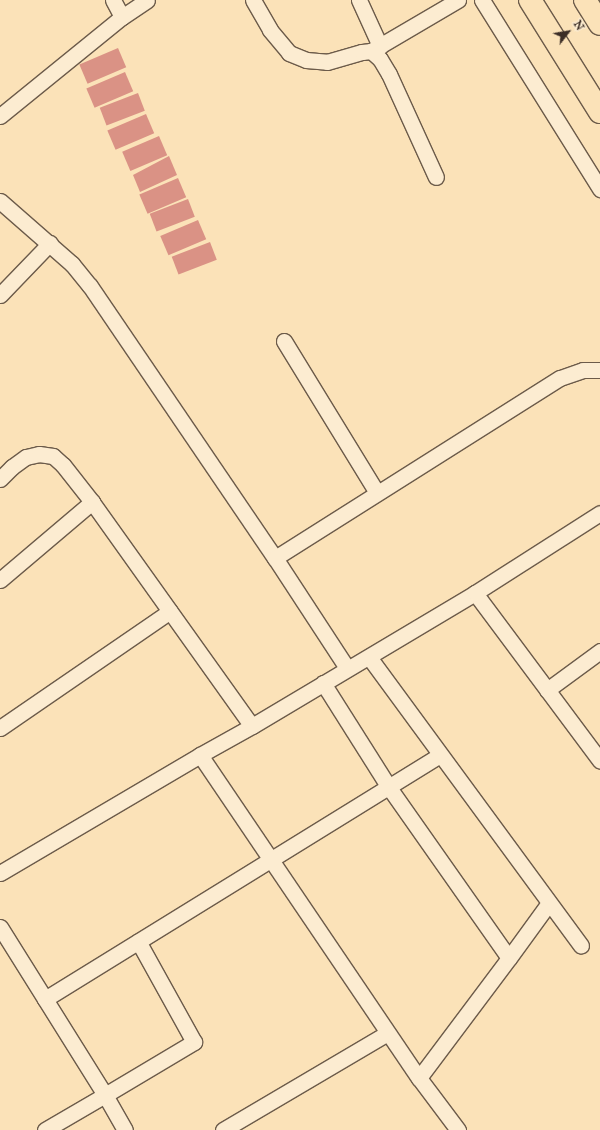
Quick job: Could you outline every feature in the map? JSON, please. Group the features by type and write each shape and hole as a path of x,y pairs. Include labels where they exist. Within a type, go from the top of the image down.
{"highway":[{"path":"530,0 600,112"},
{"path":"585,0 600,24"}],"street":[{"path":"113,0 122,17"},
{"path":"0,116 122,17 147,0"},
{"path":"253,0 270,30 289,52 306,60 327,62 375,48 458,0"},
{"path":"359,0 375,48 389,74 436,177"},
{"path":"482,0 600,189"},
{"path":"0,201 50,243 72,264 90,286 275,558 347,668"},
{"path":"0,295 50,243"},
{"path":"284,340 377,493"},
{"path":"275,558 560,378 583,370 600,370"},
{"path":"0,479 12,467 26,457 39,454 53,456 63,464 92,502 252,726"},
{"path":"0,580 92,502"},
{"path":"0,873 252,726 347,668 369,657 474,593 600,513"},
{"path":"474,593 600,761"},
{"path":"0,728 170,611"},
{"path":"547,690 600,652"},
{"path":"369,657 581,946"},
{"path":"323,683 388,786 509,958"},
{"path":"45,999 440,754"},
{"path":"200,755 454,1129"},
{"path":"419,1078 549,903"},
{"path":"0,927 105,1095 125,1130"},
{"path":"45,1130 194,1042 138,941"},
{"path":"223,1130 388,1033"}],"building":[{"path":"118,48 126,67 88,84 79,64"},
{"path":"125,72 133,91 95,108 86,88"},
{"path":"138,93 145,111 107,125 100,108"},
{"path":"146,114 154,133 116,150 107,130"},
{"path":"159,136 167,155 130,171 122,152"},
{"path":"169,156 177,175 140,192 133,175"},
{"path":"178,178 186,197 148,214 139,194"},
{"path":"188,199 195,217 157,231 150,214"},
{"path":"198,220 206,239 168,255 160,236"},
{"path":"210,242 217,260 179,274 172,257"}]}
